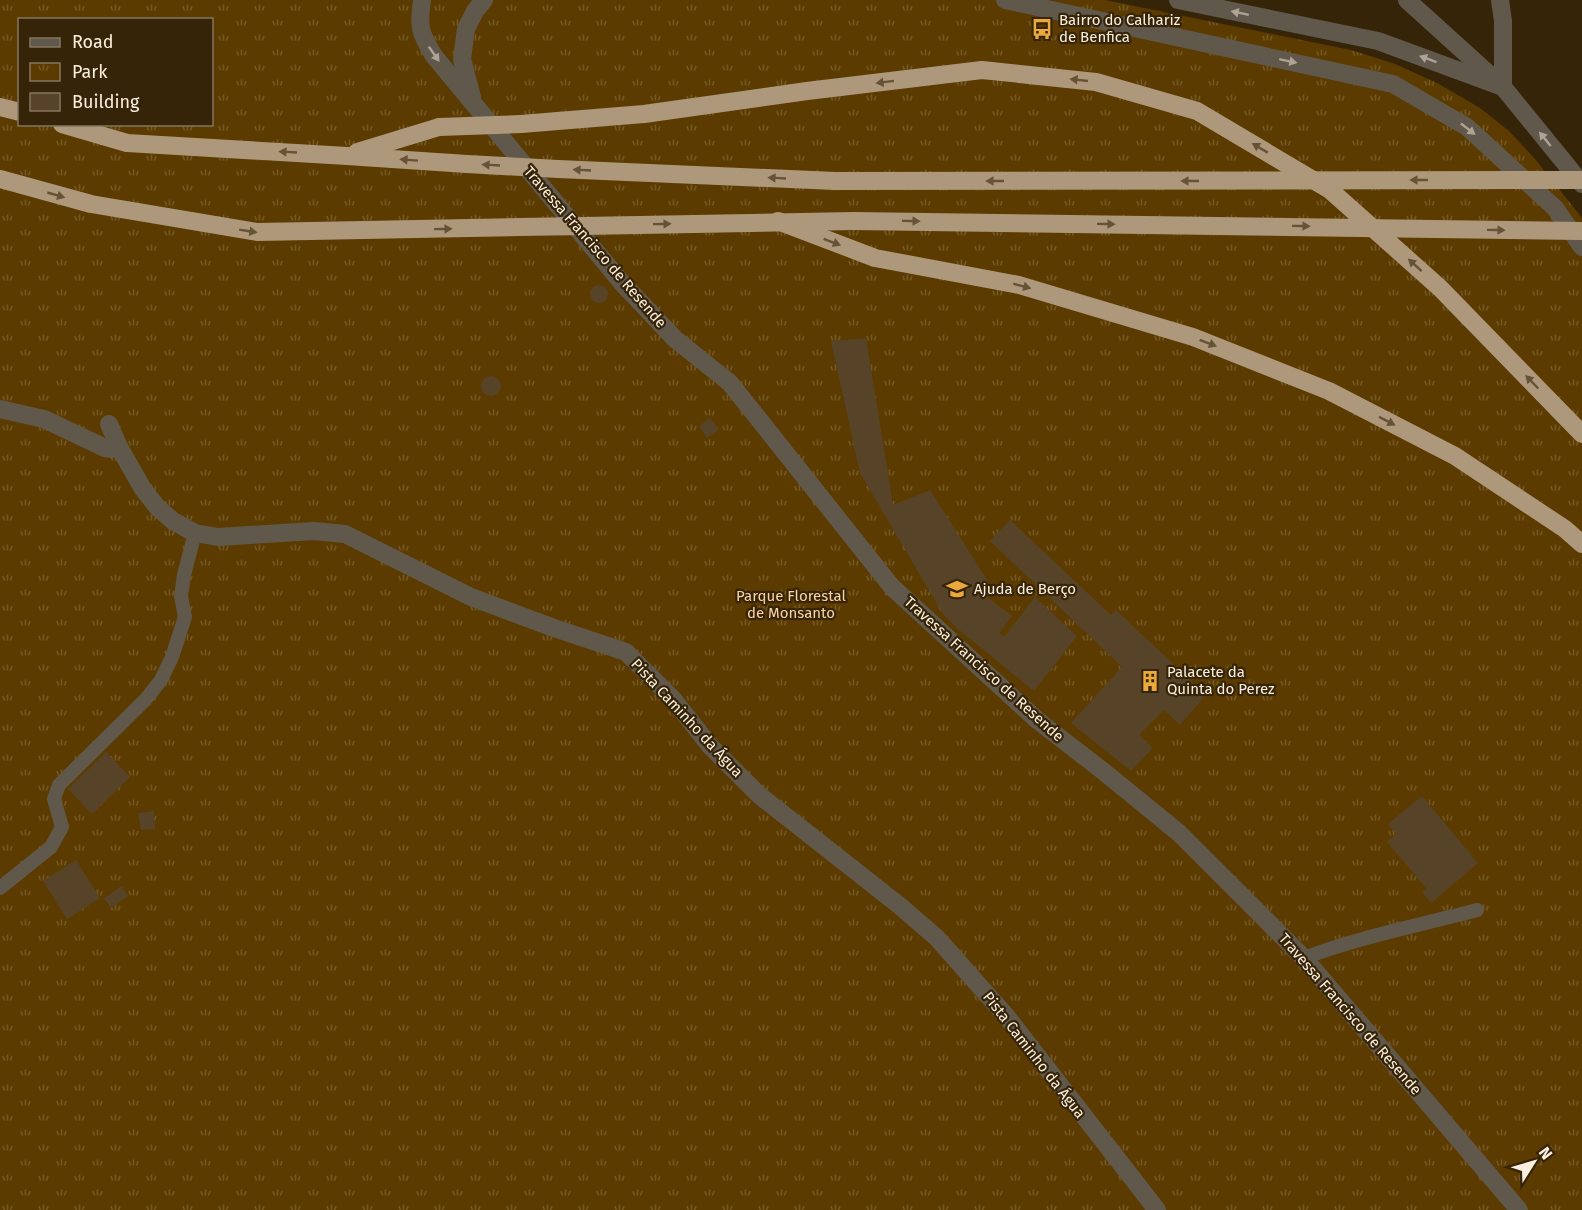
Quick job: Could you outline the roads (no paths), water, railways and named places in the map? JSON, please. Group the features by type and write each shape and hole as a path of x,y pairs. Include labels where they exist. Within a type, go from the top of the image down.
{"highway":[{"path":"347,156 439,127 521,124 644,114 982,70 1096,82 1197,111 1330,190 1440,288 1582,434"},
{"path":"0,107 18,112"},
{"path":"69,126 127,143 558,169 836,181 1582,180"},
{"path":"0,179 91,204 257,232 778,221 1582,231"},
{"path":"778,221 875,258 1019,285 1193,338 1329,390 1455,456 1565,529 1582,544"}],"street":[{"name":"Travessa Francisco de Resende","path":"422,0 419,20 423,38 434,56 623,284 675,339 730,383 892,587 1037,720 1179,833 1304,958 1520,1210"},
{"name":"Travessa Francisco de Resende","path":"474,105 462,59 466,29 474,11 483,0"},
{"path":"1005,0 1393,84 1467,127 1555,208 1582,247"},
{"path":"1178,0 1378,41 1503,87"},
{"path":"1407,0 1503,87 1582,184"},
{"path":"1500,0 1503,21 1503,87"},
{"path":"0,409 44,419 105,448 119,447"},
{"name":"Pista Caminho da Água","path":"109,424 143,489 158,508 173,521 195,533 218,537 314,531 345,534 471,597 626,652 673,699 710,746 759,795 937,938 1007,1017 1157,1210"}],"lane":[{"path":"0,888 51,847 62,827 54,799 58,784 146,699 161,680 172,657 185,617 181,596 195,533"},
{"path":"1304,958 1387,933 1477,910"}],"place":[{"name":"Bairro do Calhariz de Benfica","path":"1042,29"},
{"name":"Ajuda de Berço","path":"957,589"},
{"name":"Palacete da Quinta do Perez","path":"1150,681"}],"park label":[{"name":"Parque Florestal de Monsanto","path":"791,604"}]}
